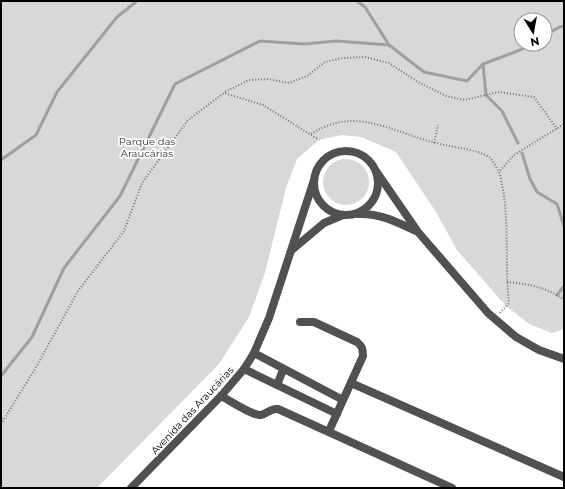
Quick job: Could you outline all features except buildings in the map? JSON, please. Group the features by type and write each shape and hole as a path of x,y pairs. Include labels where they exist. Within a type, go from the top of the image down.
{"street":[{"name":"Avenida das Araucárias","path":"131,488 221,396 244,369 254,354 270,318 316,170 322,161 330,155 339,152 351,151 361,155 370,162 418,232 488,313 516,337 539,350 564,359"},
{"name":"Avenida das Araucárias","path":"353,214 363,210 371,203 377,187 376,171"},
{"name":"Avenida das Araucárias","path":"314,180 314,190 318,199 324,207 333,213 343,215 372,213 392,219 418,232"},
{"name":"Avenida das Araucárias","path":"292,250 324,223 343,215"},
{"path":"300,322 314,322 361,345 363,356 330,431"},
{"path":"254,354 343,400"},
{"path":"244,369 337,414"},
{"path":"277,385 284,370"},
{"path":"350,383 564,477"},
{"path":"221,396 255,415 262,415 271,409 278,409 330,431 452,488"}],"path":[{"path":"1,424 35,369 78,291 124,231 142,183 188,120 224,93 249,80 268,79 289,83 307,76 325,62 344,58 365,57 389,63 418,82 446,96 465,100 498,92 534,97 557,129"},
{"path":"224,93 263,105 319,140"},
{"path":"311,134 324,126 339,122 354,121 378,125 434,143 489,157 499,172 504,191 509,303 500,313"},
{"path":"499,172 514,155 564,124"},
{"path":"434,143 438,125"},
{"path":"507,282 525,284 550,291 564,300"}],"green space":[{"name":"Parque das Araucárias","path":"1,1 564,1 564,329 552,333 529,324 505,305 457,250 436,212 396,152 361,137 342,135 319,140 297,159 286,188 265,273 249,317 219,364 97,488 1,488"},
{"path":"346,159 359,163 365,169 369,182 365,195 359,201 346,205 333,201 327,195 323,182 327,169 333,163"}],"waterway":[{"path":"1,160 36,135 57,92 117,17 137,1"},
{"path":"357,1 365,7 389,45"},
{"path":"553,31 564,26"},
{"path":"1,376 32,337 64,268 120,196 175,84 260,41 304,44 336,41 389,45 424,72 467,81 483,64 515,52"},
{"path":"483,64 486,95 502,111 518,143"},
{"path":"522,153 530,179 537,192 557,204 564,226"},
{"path":"557,295 564,286"}]}
